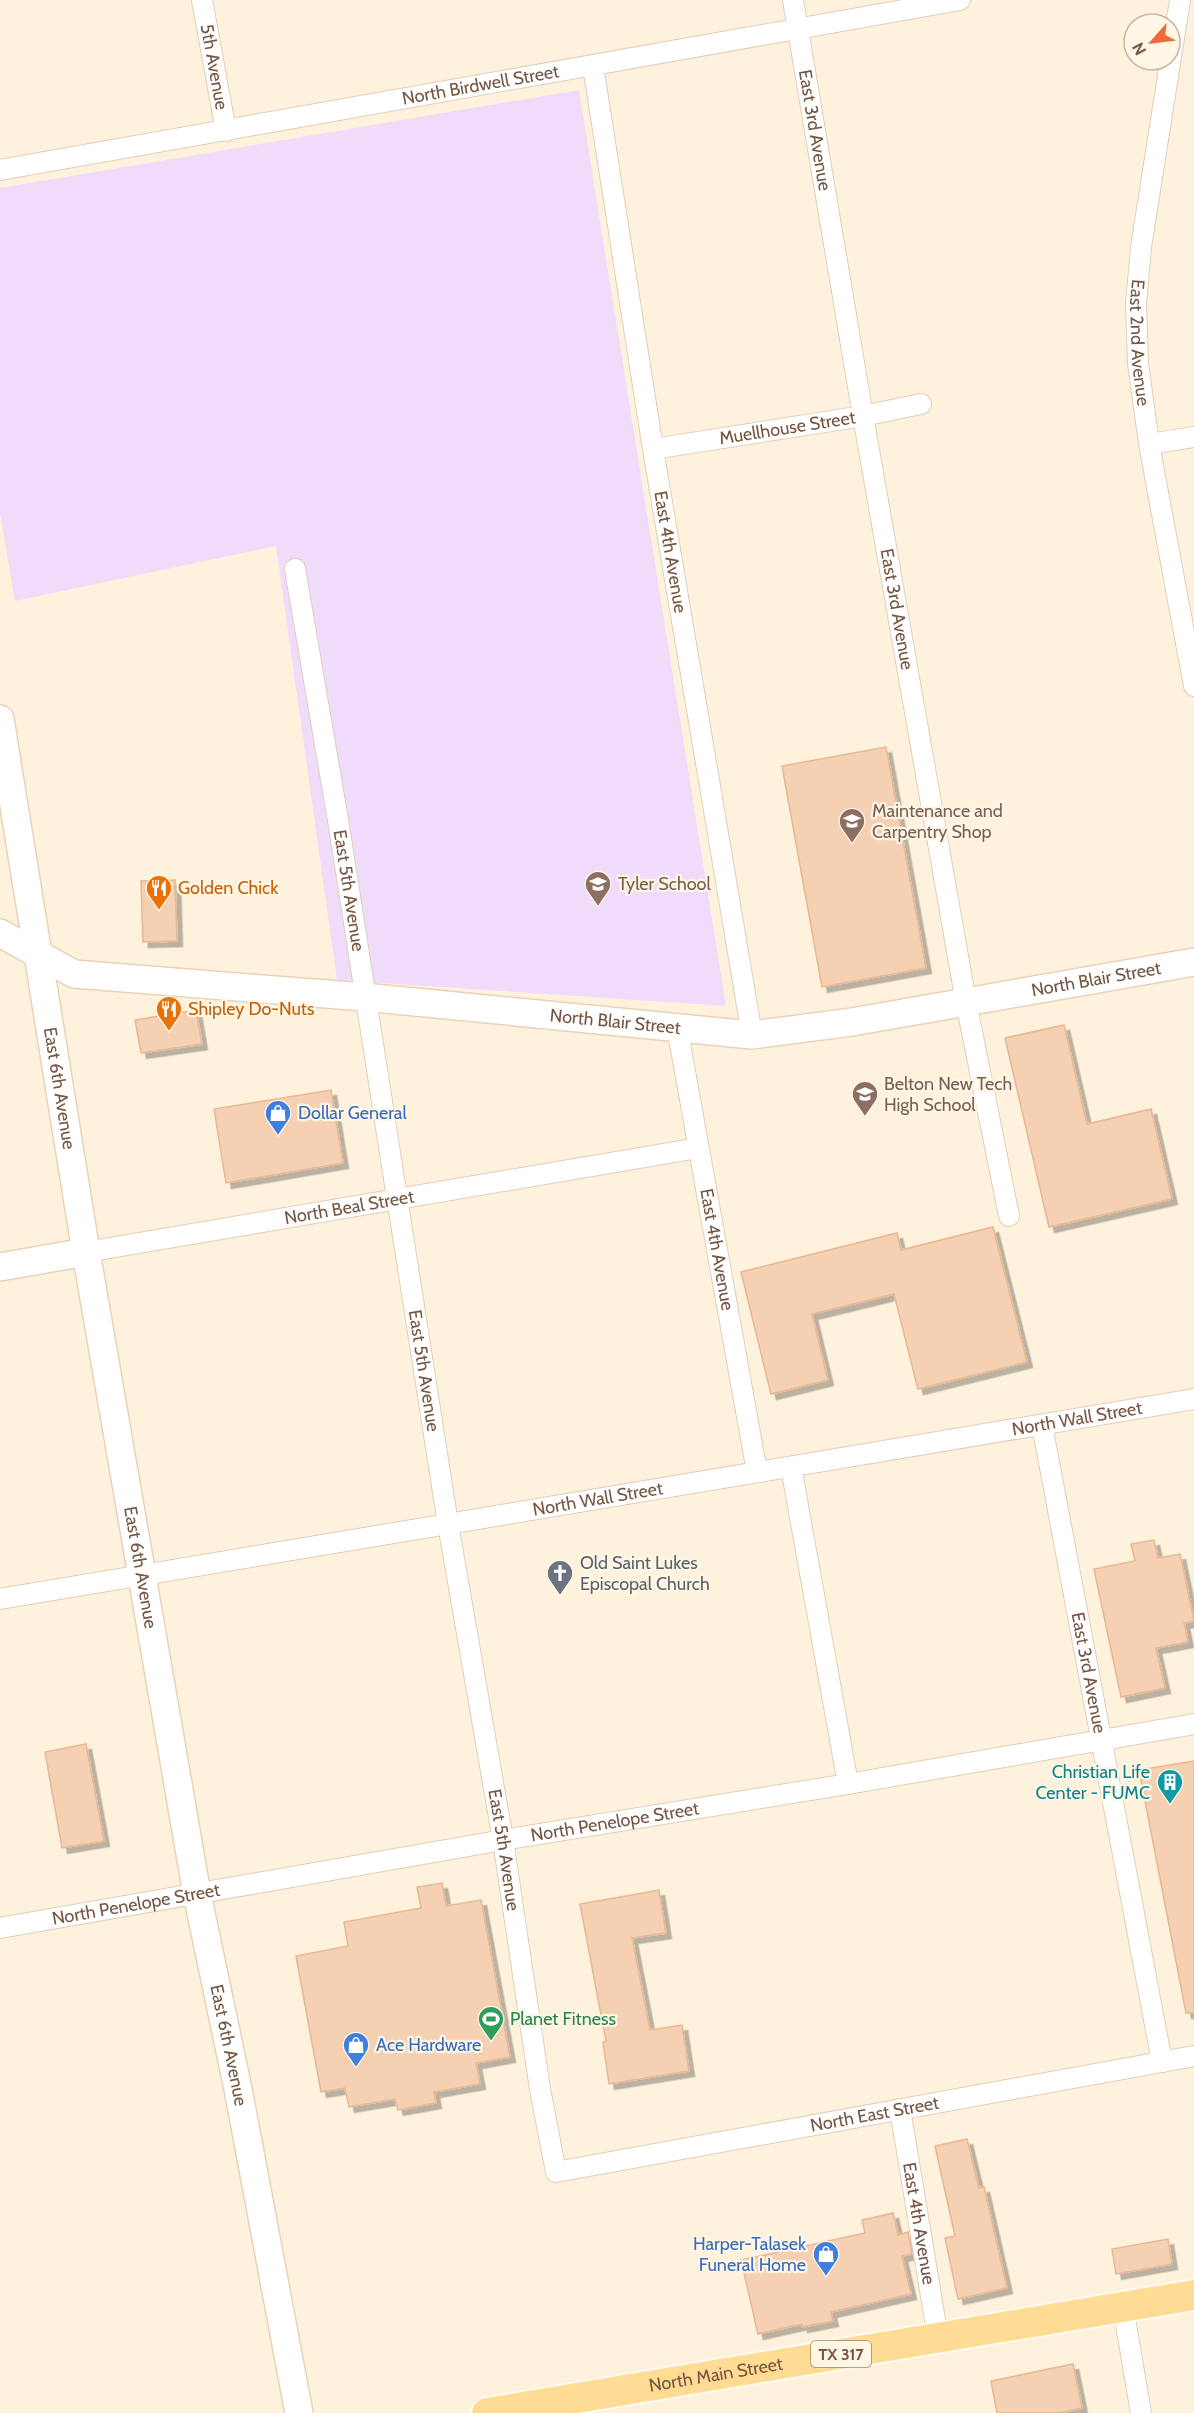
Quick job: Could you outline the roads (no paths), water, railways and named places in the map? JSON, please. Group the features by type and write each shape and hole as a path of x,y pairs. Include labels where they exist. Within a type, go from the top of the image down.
{"main road":[{"name":"East 6th Avenue","path":"0,719 86,1252 197,1893 240,2100 299,2413"},
{"name":"North Blair Street","path":"1,935 74,974 364,997 752,1035 852,1022 1194,962"},
{"name":"North Beal Street","path":"0,1267 86,1252"},
{"name":"North Main Street","path":"488,2413 531,2409 1194,2295"}],"street":[{"name":"5th Avenue","path":"202,0 226,131"},
{"name":"East 3rd Avenue","path":"793,0 966,1002 1009,1216"},
{"name":"North Birdwell Street","path":"0,170 960,0"},
{"name":"East 2nd Avenue","path":"1180,0 1141,247 1136,304 1138,363 1149,444 1194,686"},
{"name":"East 4th Avenue","path":"593,66 654,449 752,1035"},
{"name":"Muellhouse Street","path":"654,449 863,416 921,404"},
{"path":"1149,444 1194,437"},
{"name":"East 5th Avenue","path":"295,569 338,820 448,1524 503,1840 536,2067 556,2172"},
{"name":"East 4th Avenue","path":"676,1027 757,1472"},
{"name":"North Beal Street","path":"86,1252 698,1148"},
{"name":"North Wall Street","path":"0,1599 1194,1399"},
{"name":"East 3rd Avenue","path":"1042,1425 1162,2062"},
{"path":"791,1467 848,1784"},
{"name":"North Penelope Street","path":"0,1928 503,1840 848,1784 1194,1724"},
{"name":"North East Street","path":"556,2172 1194,2056"},
{"name":"East 4th Avenue","path":"900,2109 938,2338"},
{"path":"1123,2307 1141,2413"}],"place":[{"name":"Maintenance and Carpentry Shop","path":"852,844"},
{"name":"Tyler School","path":"598,907"},
{"name":"Golden Chick","path":"159,911"},
{"name":"Shipley Do-Nuts","path":"169,1032"},
{"name":"Belton New Tech High School","path":"865,1117"},
{"name":"Dollar General","path":"278,1136"},
{"name":"Old Saint Lukes Episcopal Church","path":"560,1596"},
{"name":"Christian Life Center - FUMC","path":"1170,1805"},
{"name":"Planet Fitness","path":"491,2042"},
{"name":"Ace Hardware","path":"356,2068"},
{"name":"Harper-Talasek Funeral Home","path":"826,2277"}]}
